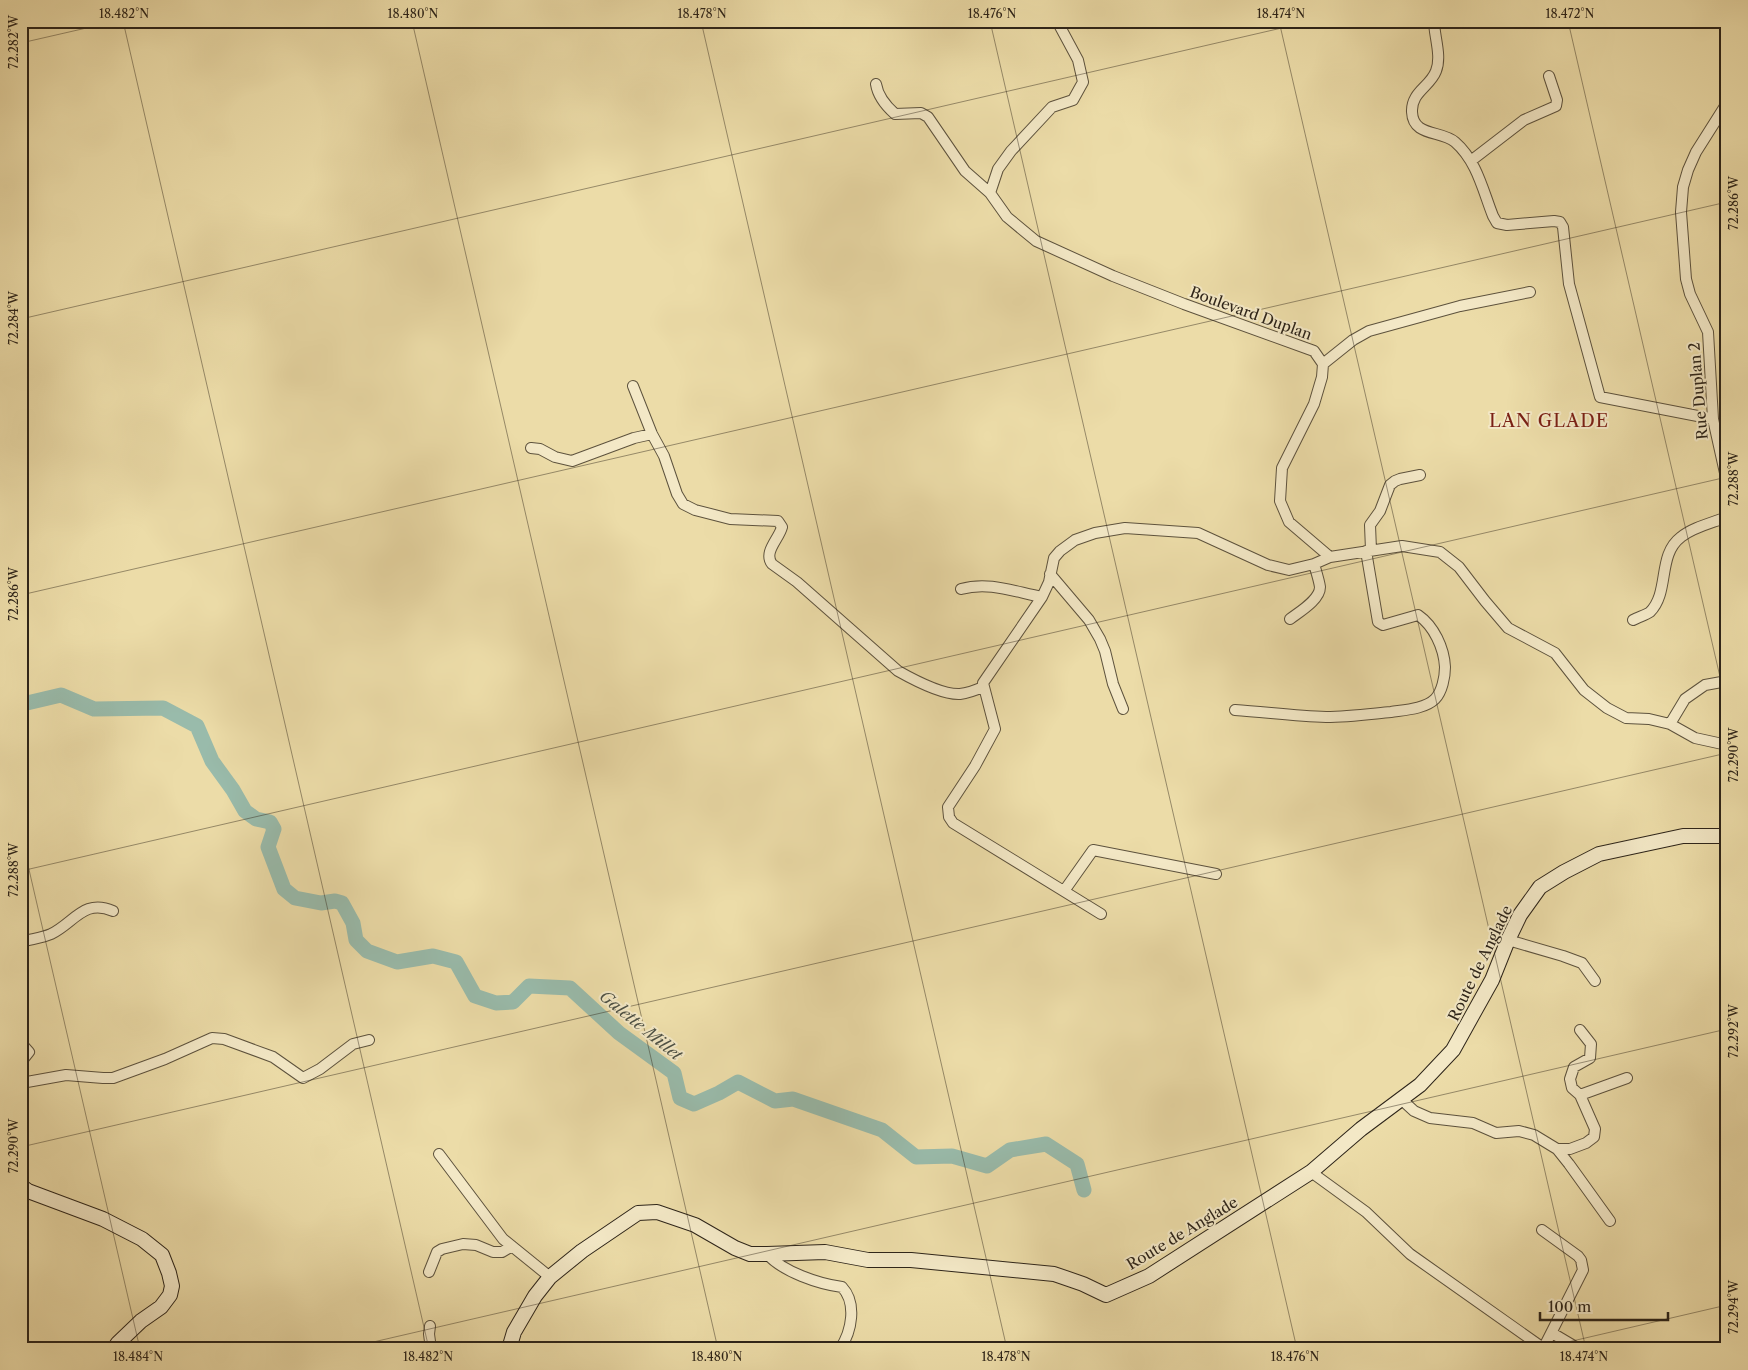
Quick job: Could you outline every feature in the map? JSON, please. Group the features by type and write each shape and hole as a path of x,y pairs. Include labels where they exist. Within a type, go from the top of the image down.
{"street":[{"path":"990,193 998,169 1011,151 1052,107 1073,100 1083,82 1078,60 1057,21"},
{"path":"1434,21 1437,68 1433,79 1415,96 1412,114 1419,128 1455,142 1472,160 1492,216 1498,223 1507,226 1554,221 1560,222 1563,226 1569,284 1600,397 1713,419"},
{"path":"1472,160 1524,120 1556,106 1557,100 1549,76"},
{"name":"Boulevard Duplan","path":"876,84 877,92 887,107 895,114 921,113 928,117 965,171 990,193 1007,217 1036,241 1113,276 1314,351 1323,364"},
{"name":"Rue Duplan 2","path":"1727,103 1696,152 1688,170 1683,187 1681,212 1686,279 1690,294 1708,332 1713,419 1727,482"},
{"path":"1330,557 1289,522 1280,502 1282,468 1314,404 1322,377 1323,364 1353,340 1370,331 1460,306 1530,292"},
{"path":"633,386 652,434 664,456 677,494 683,504 695,510 730,519 778,520 782,527 769,553 769,561 796,582 898,671 912,679 947,692 958,694 983,688"},
{"path":"531,448 540,449 555,458 572,461 634,438 652,434"},
{"path":"1235,710 1327,717 1355,716 1423,706 1435,699 1443,685 1445,667 1441,646 1428,624 1418,615 1383,625 1378,622 1368,551 1370,525 1380,511 1390,485 1400,479 1420,476"},
{"path":"1633,620 1650,612 1659,598 1666,562 1680,538 1696,529 1727,517"},
{"path":"1101,914 953,823 949,817 948,807 975,766 995,729 983,688 986,678 1042,597 1049,582 1054,558 1075,540 1095,533 1125,528 1198,533 1268,565 1289,570 1314,564 1330,557 1402,546 1440,552 1459,567 1485,602 1508,628 1555,653 1584,690 1607,708 1626,718 1649,719 1670,724 1695,738 1727,746"},
{"path":"1290,619 1319,593 1320,588 1314,564"},
{"path":"1050,574 1089,620 1100,639 1113,684 1123,709"},
{"path":"961,589 984,585 1042,597"},
{"path":"1670,724 1685,699 1705,685 1727,681"},
{"name":"Route de Anglade","path":"509,1349 514,1332 535,1296 550,1277 582,1251 638,1213 657,1212 695,1225 735,1248 750,1254 824,1252 868,1260 911,1260 1054,1274 1084,1284 1106,1295 1149,1276 1311,1172 1360,1129 1420,1084 1453,1050 1492,980 1520,915 1540,888 1564,872 1599,854 1684,836 1722,836 1727,839"},
{"path":"1064,891 1093,850 1216,874"},
{"path":"21,942 58,930 82,911 104,907 113,911"},
{"path":"1508,940 1563,956 1582,964 1595,981"},
{"path":"1557,1149 1570,1149 1586,1144 1594,1137 1596,1129 1580,1095 1572,1088 1570,1079 1574,1068 1590,1058 1591,1044 1580,1030"},
{"path":"21,1082 66,1075 113,1078 165,1059 212,1038 224,1039 273,1057 303,1078 320,1069 353,1044 369,1040"},
{"path":"21,1043 29,1052 21,1062"},
{"path":"1580,1095 1627,1078"},
{"path":"1401,1099 1414,1111 1430,1118 1473,1123 1496,1133 1519,1131 1534,1135 1557,1149 1610,1221"},
{"path":"439,1154 496,1231 550,1277"},
{"path":"1311,1172 1366,1212 1410,1254 1543,1349 1581,1275 1582,1265 1578,1256 1542,1230"},
{"path":"21,1186 28,1191 103,1219 142,1238 162,1256 170,1273 172,1286 170,1295 161,1307 141,1321 114,1349"},
{"path":"429,1272 437,1252 442,1249 463,1244 476,1245 493,1252 502,1252 512,1246"},
{"path":"767,1254 774,1263 788,1271 832,1286 842,1287 848,1294 851,1304 849,1330 846,1340 840,1349"},
{"path":"430,1326 431,1349"},
{"path":"1552,1333 1579,1349"}],"waterway":[{"name":"Galette Millet","path":"21,699 27,703 61,695 94,709 163,708 197,726 212,761 233,790 245,811 256,819 270,822 274,829 268,847 284,889 295,898 321,903 335,901 342,903 353,923 356,940 367,951 397,962 433,956 456,962 475,996 496,1003 513,1002 529,986 570,988 619,1033 674,1073 680,1098 694,1104 738,1082 775,1101 793,1099 882,1130 916,1157 952,1156 987,1166 1010,1150 1046,1144 1077,1164 1084,1190"}],"district":[{"name":"LAN GLADE","path":"1549,421"}]}
